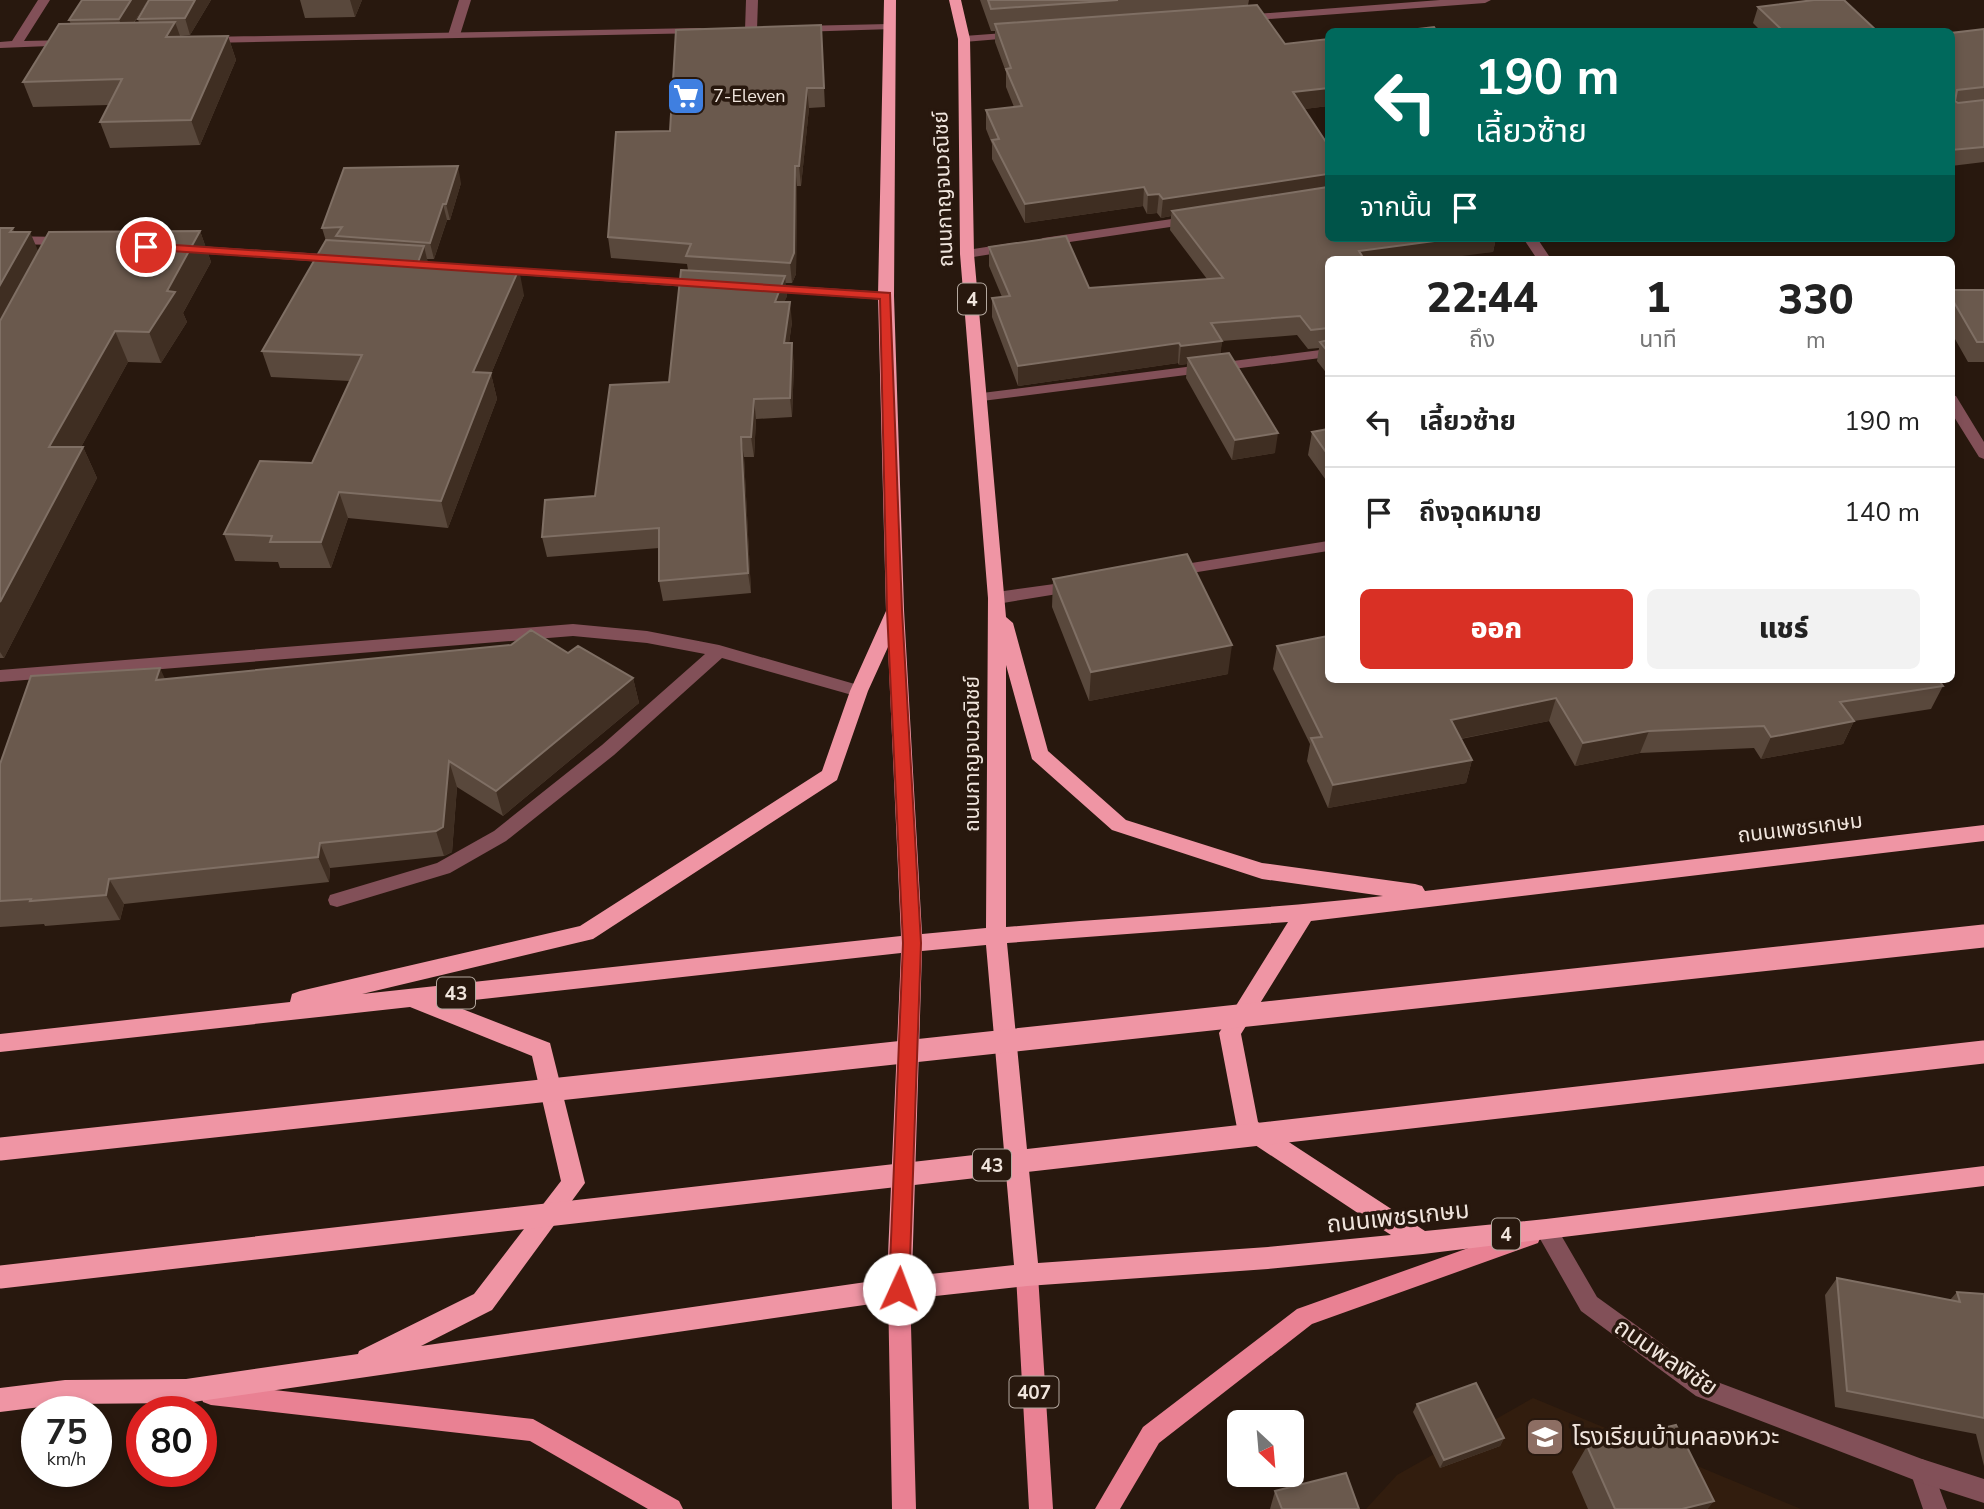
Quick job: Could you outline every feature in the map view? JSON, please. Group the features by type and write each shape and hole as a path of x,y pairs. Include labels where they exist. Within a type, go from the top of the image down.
{"highway":[{"path":"890,0 886,296 895,610 912,943 899,1289"},
{"name":"ถนนกาญจนวณิชย์","path":"955,0 964,39 967,254 982,397 998,598 996,936 1027,1275"},
{"path":"998,598 1039,754 1119,825 1262,871 1444,896"},
{"path":"214,1020 586,933 830,775 859,691 895,610"},
{"name":"ถนนเพชรเกษม","path":"912,943 1233,916 1305,913 1984,833"},
{"path":"1305,913 1230,1033 1248,1128 1423,1243"},
{"path":"0,1149 1984,936"},
{"name":"43","path":"0,1043 912,943"},
{"path":"349,1368 484,1302 573,1183 542,1050 411,998"},
{"name":"43","path":"0,1277 1984,1052"},
{"name":"ถนนเพชรเกษม","path":"0,1400 65,1392 186,1391 899,1289 1027,1275 1268,1258 1423,1243 1984,1176"}],"main road":[{"path":"1107,1509 1152,1435 1305,1316 1546,1230"},
{"name":"ถนนกาญจนวณิชย์","path":"1027,1275 1041,1509"},
{"path":"899,1289 904,1509"},
{"path":"186,1391 533,1430 671,1509"}],"street":[{"path":"16,44 44,0"},
{"path":"454,35 465,0"},
{"path":"751,30 752,0"},
{"path":"1224,20 1485,0"},
{"path":"779,30 889,27"},
{"path":"738,30 765,30"},
{"path":"199,40 711,31"},
{"path":"964,39 1032,34"},
{"path":"0,45 80,43"},
{"path":"967,254 1208,217"},
{"path":"0,240 66,245"},
{"path":"175,248 356,261"},
{"path":"482,269 719,285"},
{"path":"747,287 886,296"},
{"path":"982,397 1325,353"},
{"path":"1955,406 1984,454"},
{"path":"1160,573 1325,546"},
{"path":"998,598 1093,583"},
{"path":"0,676 573,630 647,637 719,651 859,691"},
{"path":"337,900 443,868 499,836 608,750 719,651"},
{"name":"ถนนพลพิชัย","path":"1546,1230 1589,1304 1704,1388 1922,1471 1984,1491"},
{"path":"1922,1471 1935,1509"}],"shaded area":[{"name":"โรงเรียนบ้านคลองหวะ","path":"1533,1398 1801,1509 1366,1509 1397,1475"}],"building":[{"path":"82,0 131,0 119,19 69,20"},
{"path":"149,0 195,0 185,18 138,19"},
{"path":"988,0 1118,0 991,9"},
{"path":"1814,0 1844,0 1874,28 1780,28 1758,7"},
{"path":"1257,5 1285,44 1325,39 1325,88 1293,92 1325,140 1325,174 1163,199 1159,194 1148,195 1144,187 1025,204 992,140 999,139 986,110 1022,106 1006,69 1011,68 995,24"},
{"path":"175,22 166,37 228,36 191,120 100,122 122,79 23,82 59,24"},
{"path":"821,25 824,88 807,88 799,166 795,166 794,253 790,263 686,256 691,244 608,237 616,132 670,131 676,30"},
{"path":"1984,29 1984,87 1957,90 1955,101 1955,33"},
{"path":"1984,100 1984,147 1955,150 1955,101 1958,103"},
{"path":"458,166 430,243 336,236 342,227 322,228 344,168"},
{"path":"1325,187 1325,242 1427,242 1359,251 1362,256 1325,256 1325,328 1311,330 1300,316 1211,323 1222,341 1181,346 1179,343 1018,366 992,298 1010,296 989,247 1066,236 1089,288 1223,278 1172,211"},
{"path":"0,228 13,228 10,232 30,232 0,285"},
{"path":"200,231 167,291 175,292 149,332 115,331 49,447 83,447 0,602 0,321 49,232"},
{"path":"326,240 424,246 417,265 519,269 473,372 491,373 441,501 339,492 321,542 270,542 272,536 224,534 260,461 312,463 362,355 262,351"},
{"path":"681,270 785,276 775,302 790,302 784,343 792,343 790,398 754,399 751,437 741,437 748,573 659,581 659,528 542,537 545,500 595,496 610,385 669,382"},
{"path":"1955,290 1984,290 1984,342 1977,342 1955,304"},
{"path":"1229,353 1278,433 1235,440 1188,358"},
{"path":"1325,430 1325,451 1312,432"},
{"path":"1187,554 1232,645 1091,672 1053,579"},
{"path":"531,630 568,653 578,646 633,678 496,791 449,761 443,827 436,831 320,843 318,857 109,879 106,895 0,901 0,764 31,676 160,668 156,680 511,645"},
{"path":"1325,637 1325,683 1941,683 1943,686 1840,702 1854,721 1771,737 1764,726 1649,731 1583,743 1556,698 1451,720 1472,760 1333,785 1311,738 1322,737 1277,646"},
{"path":"1837,1278 1960,1302 1957,1292 1984,1294 1984,1418 1847,1391"},
{"path":"1476,1383 1504,1438 1444,1460 1417,1404"},
{"path":"1676,1425 1714,1501 1682,1509 1615,1509 1587,1446"},
{"path":"1346,1473 1359,1509 1282,1509 1275,1491 1304,1488 1304,1484"}],"place":[{"name":"7-Eleven","path":"686,96"},
{"name":"โรงเรียนบ้านคลองหวะ","path":"1545,1437"}],"route":[{"path":"146,247 886,296 895,610 912,943 899,1289"}]}
